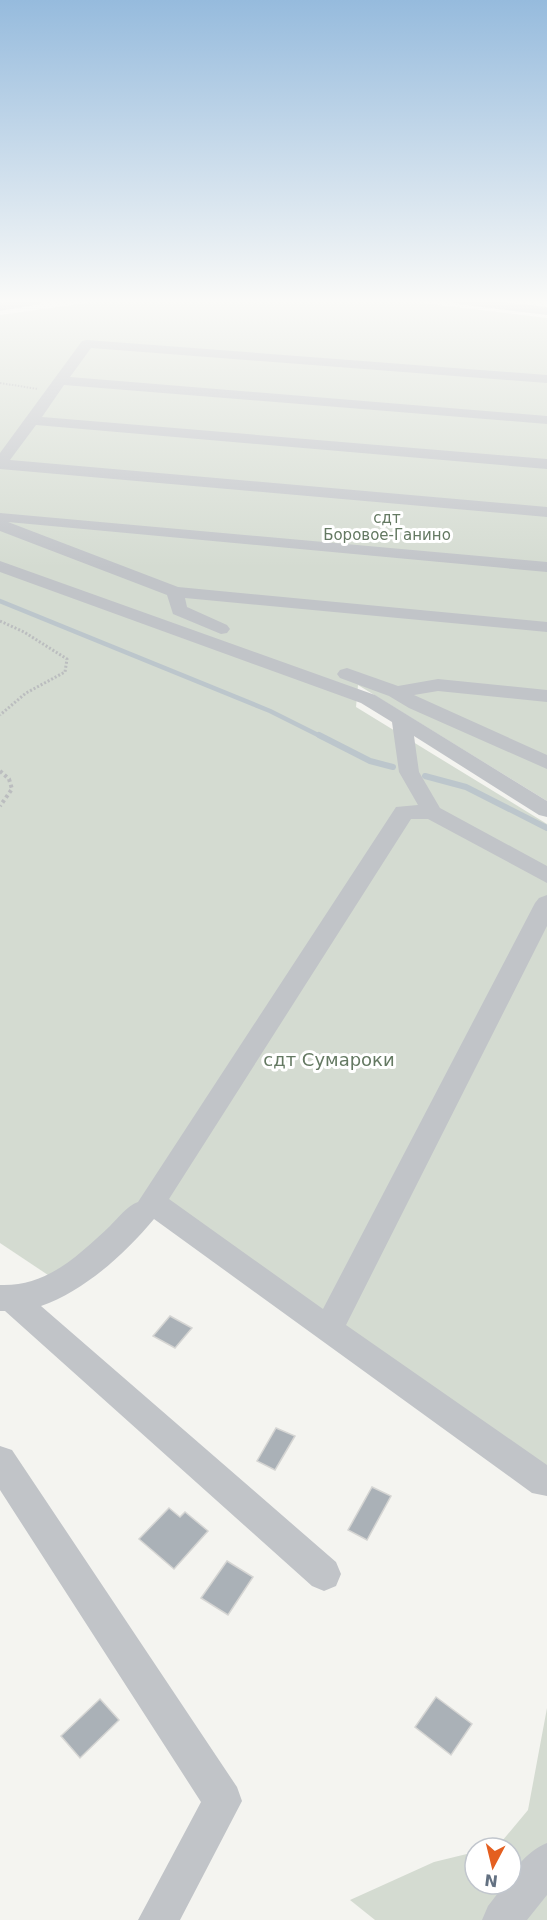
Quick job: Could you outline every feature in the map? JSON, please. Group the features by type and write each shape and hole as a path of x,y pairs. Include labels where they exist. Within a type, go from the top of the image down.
{"street":[{"path":"54,390 0,464 547,512"},
{"path":"109,390 547,420"},
{"path":"30,420 547,464"},
{"path":"0,517 547,567"},
{"path":"0,525 175,592 547,627"},
{"path":"0,566 368,699 547,810"},
{"path":"175,592 179,610 201,622 396,692 417,704 547,763"},
{"path":"396,692 438,685 547,696"},
{"path":"401,719 409,772 432,812"},
{"path":"546,1480 328,1329 152,1202 404,812 432,812 547,876"},
{"path":"328,1329 547,903"},
{"path":"7,1299 57,1287 144,1212"},
{"path":"7,1299 324,1574"},
{"path":"0,1461 223,1801 158,1920"},
{"path":"502,1920 547,1863"}],"path":[{"path":"0,621 54,649 67,659 68,665 65,672 26,693 0,715"},
{"path":"0,771 9,779 12,789 0,806"}],"green space":[{"path":"0,390 547,390 547,801 358,685 356,707 547,824 547,1484 152,1202 54,1279 0,1243"},
{"path":"547,1708 547,1920 375,1920 350,1900 434,1862 463,1855 463,1896 523,1896 523,1836 506,1836 528,1810"}],"building":[{"path":"170,1316 192,1328 175,1348 153,1336"},
{"path":"276,1428 295,1436 275,1470 257,1461"},
{"path":"372,1487 391,1496 367,1540 348,1530"},
{"path":"169,1508 180,1517 185,1512 208,1531 174,1569 139,1539"},
{"path":"227,1561 253,1577 228,1615 201,1598"},
{"path":"436,1697 472,1724 451,1755 415,1727"},
{"path":"100,1699 119,1720 80,1758 61,1736"}],"waterway":[{"path":"0,601 270,711 322,737"},
{"path":"319,735 370,761 393,767"},
{"path":"425,776 466,787 547,828"}],"park label":[{"name":"сдт Боровое-Ганино","path":"387,526"},
{"name":"сдт Сумароки","path":"329,1060"}]}
